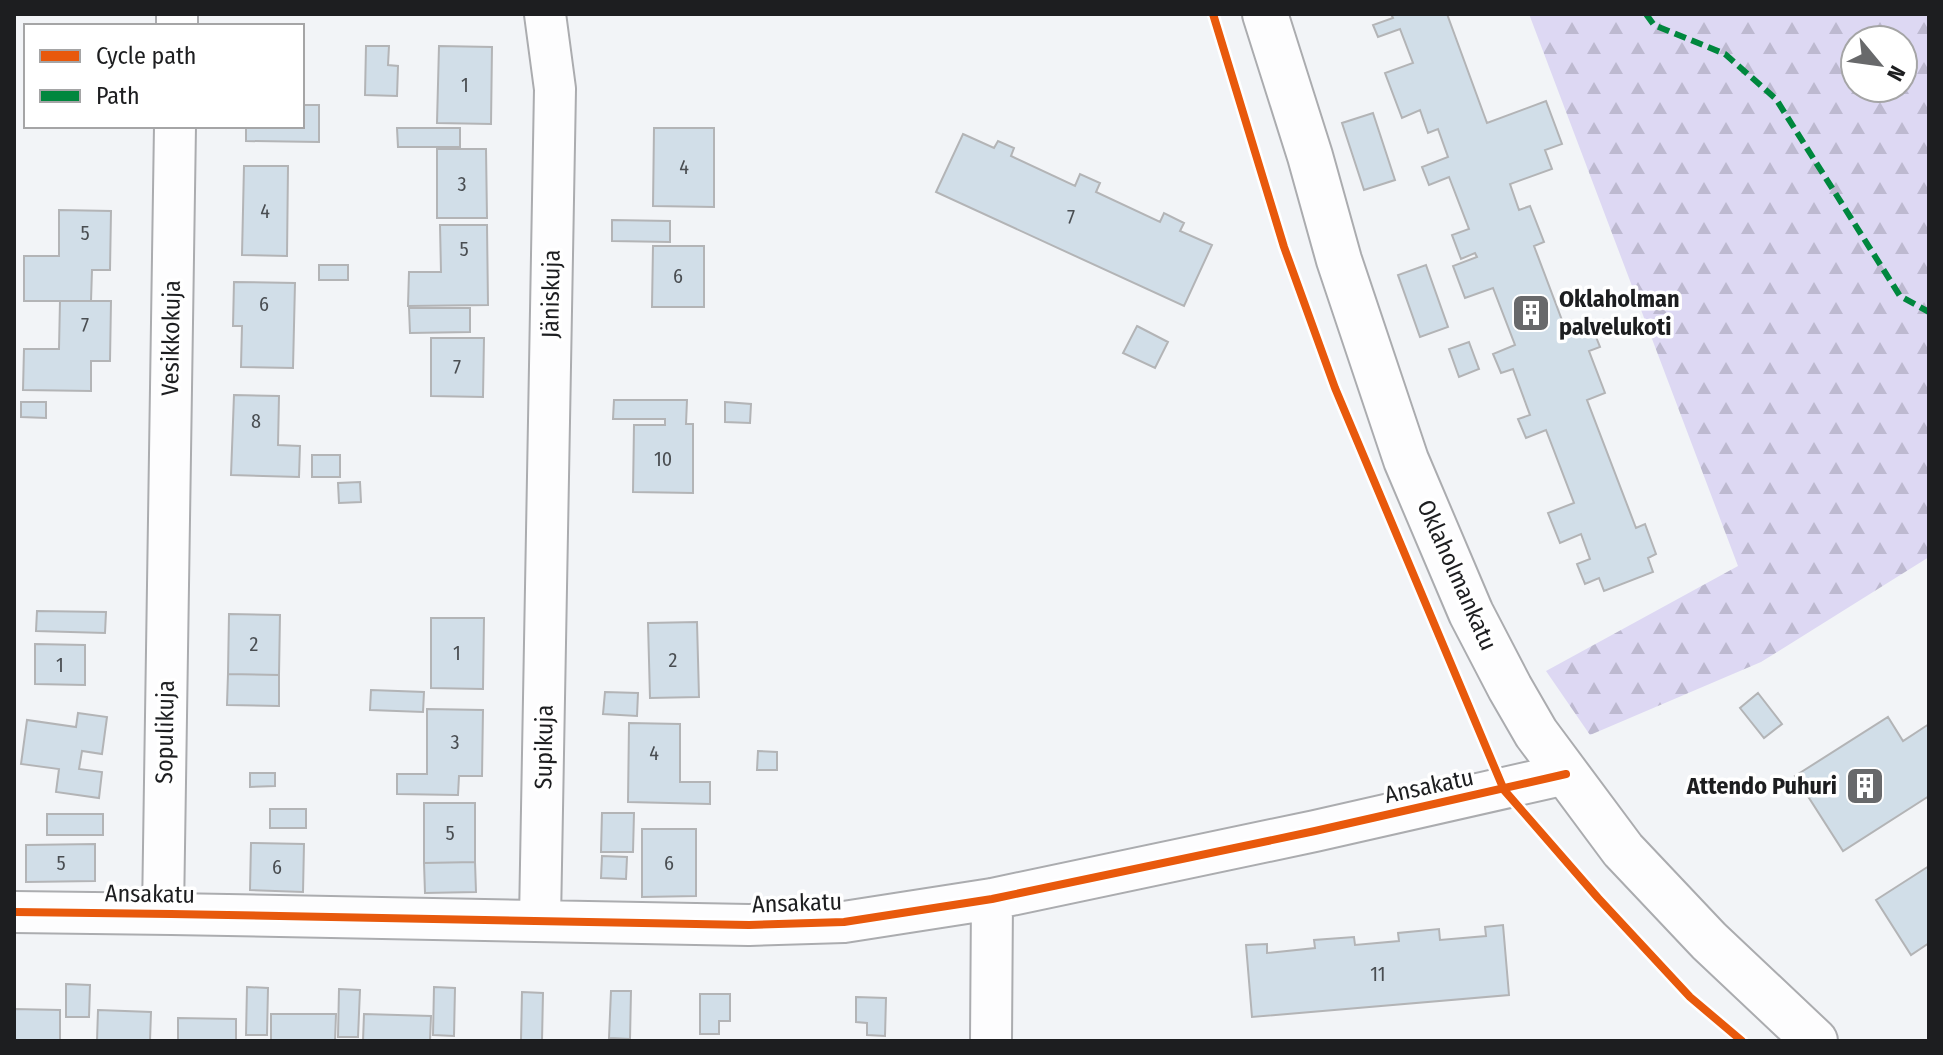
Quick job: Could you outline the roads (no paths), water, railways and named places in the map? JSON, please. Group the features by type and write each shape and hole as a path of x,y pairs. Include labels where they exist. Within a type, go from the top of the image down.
{"street":[{"name":"Jäniskuja","path":"545,14 555,89 546,574"},
{"name":"Oklaholmankatu","path":"1265,14 1339,260 1406,460 1471,613 1510,688 1536,733 1623,850 1728,960 1815,1041"},
{"name":"Vesikkokuja","path":"167,550 175,128"},
{"name":"Sopulikuja","path":"163,913 167,550"},
{"name":"Supikuja","path":"540,920 546,574"},
{"name":"Ansakatu","path":"14,912 749,925 844,922 992,899 1566,774"},
{"path":"991,1041 992,899"}],"place":[{"name":"Oklaholman palvelukoti","path":"1531,313"},
{"name":"Attendo Puhuri","path":"1865,786"}]}
